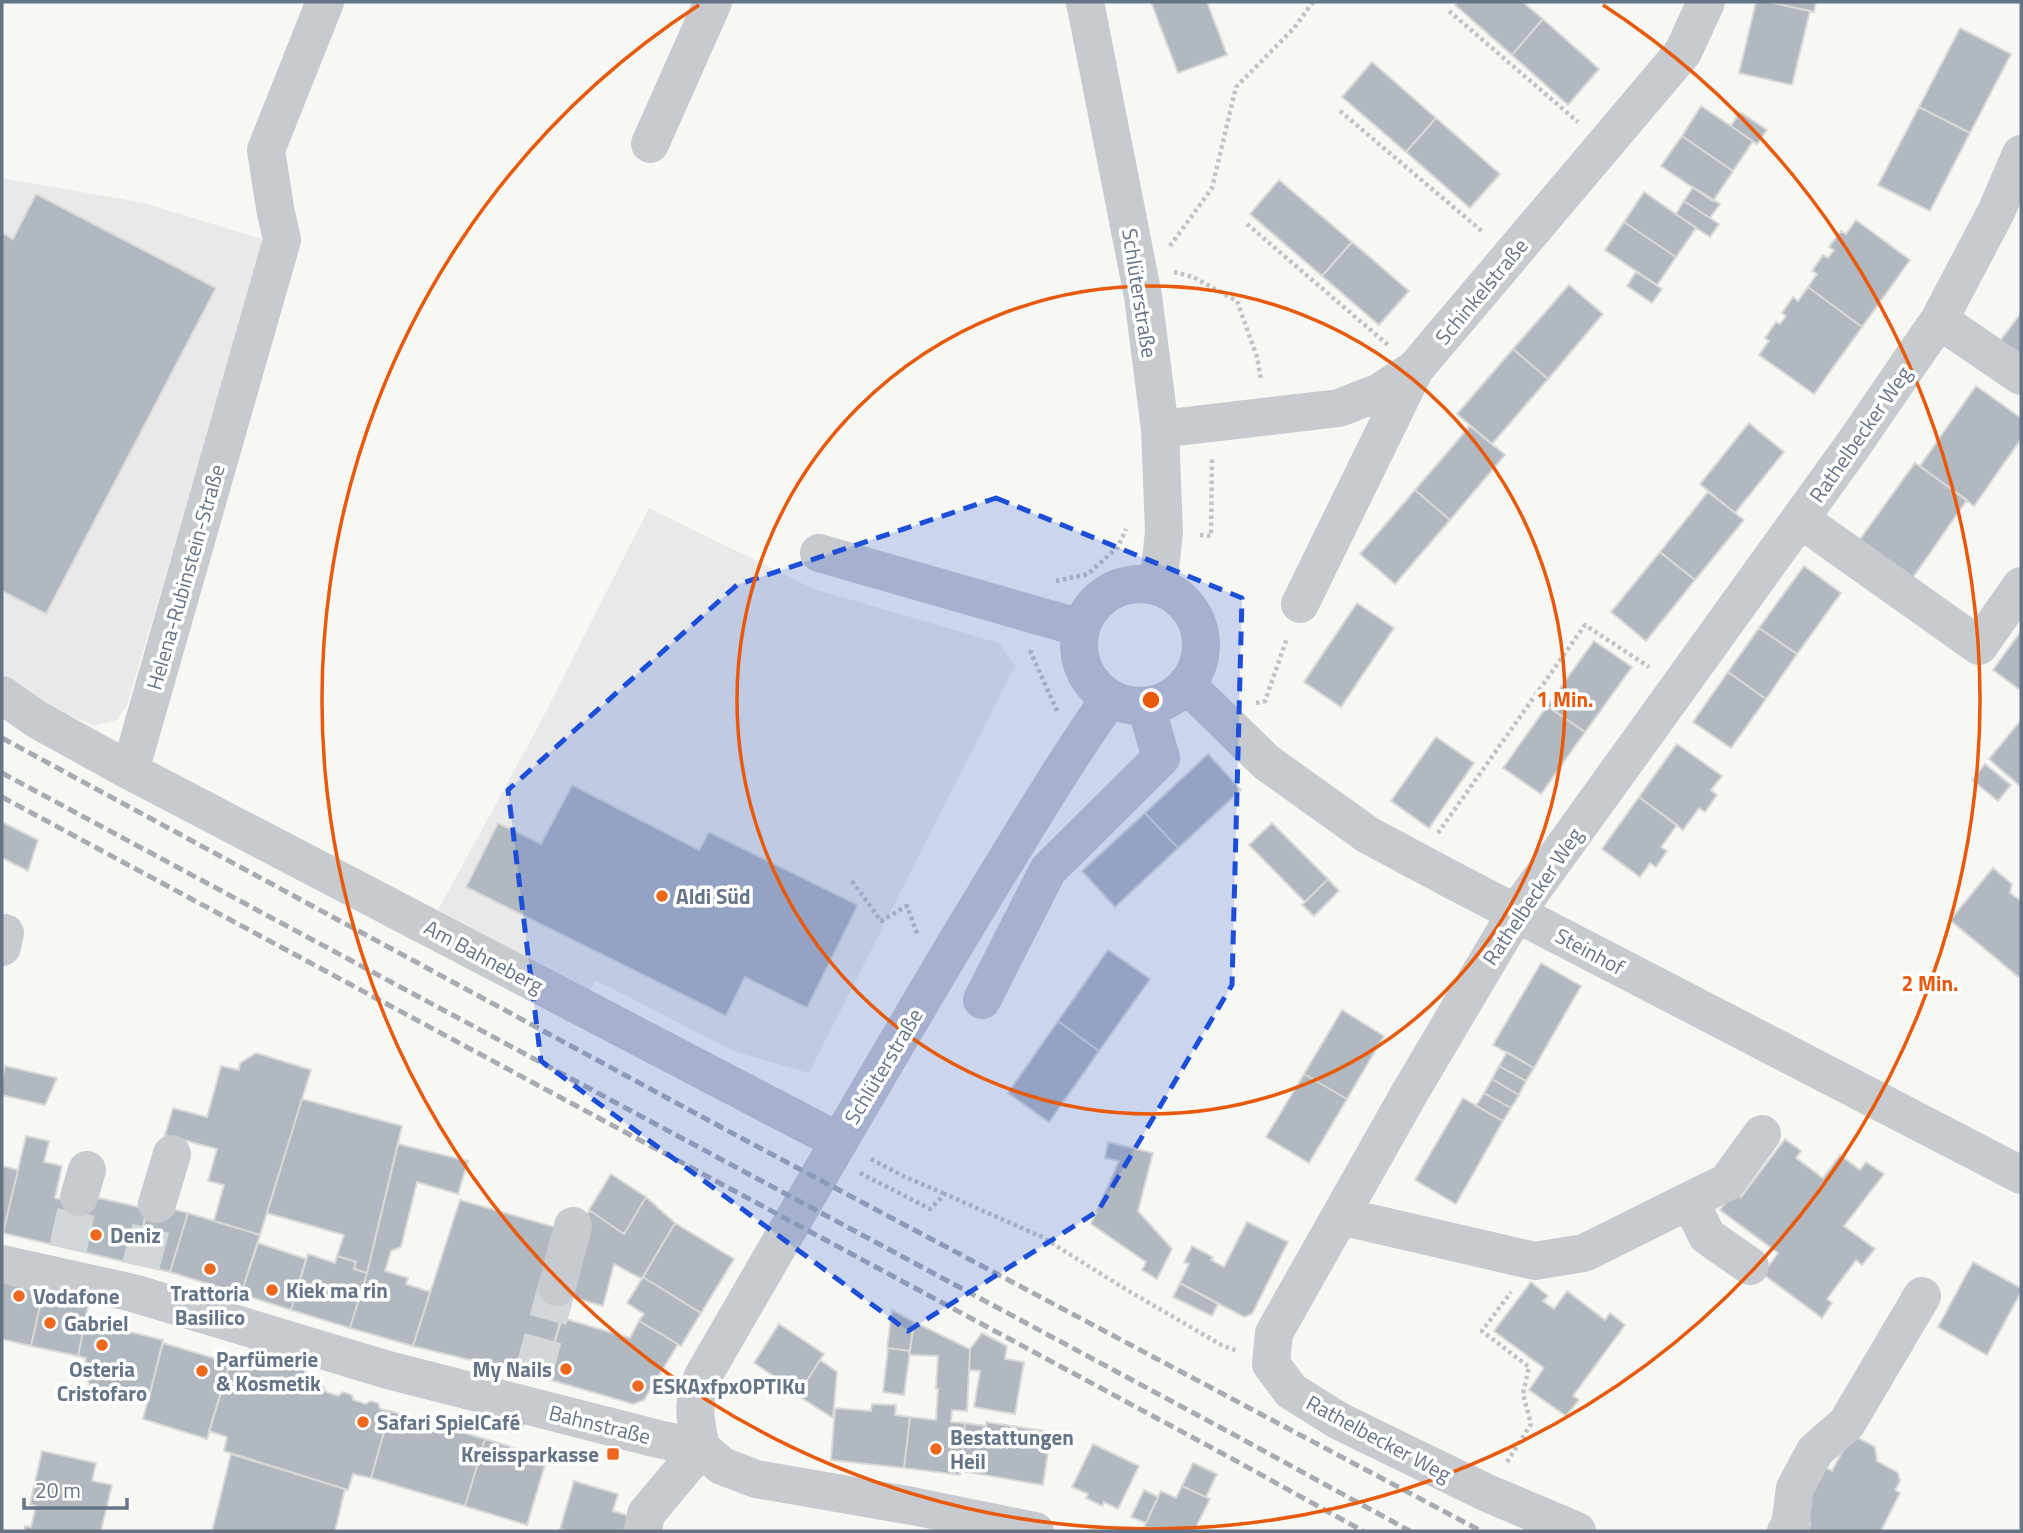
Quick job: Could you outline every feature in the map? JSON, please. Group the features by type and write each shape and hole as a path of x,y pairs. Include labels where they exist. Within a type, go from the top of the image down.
{"street":[{"name":"Helena-Rubinstein-Straße","path":"130,771 282,240 266,150 325,2"},
{"path":"650,144 713,2"},
{"name":"Schlüterstraße","path":"1085,2 1149,281 1160,429 1164,532 1158,587"},
{"name":"Schinkelstraße","path":"1160,429 1339,408 1380,392 1415,369 1683,52 1706,2"},
{"name":"Rathelbecker Weg","path":"1577,1531 1486,1493 1339,1421 1291,1391 1271,1364 1274,1333 1516,913 1800,519 1939,320 1996,212 2021,154"},
{"path":"1939,320 2021,376"},
{"path":"1300,604 1415,369"},
{"path":"1800,519 1979,646 2021,586"},
{"path":"819,552 1081,628"},
{"path":"1126,585 1158,587 1176,596 1190,610 1199,628 1201,648 1197,668 1187,685 1169,699 1128,702 1094,685 1083,668 1079,648 1081,628 1091,606 1109,591 1126,585"},
{"name":"Steinhof","path":"1187,685 1278,770 1368,835 2021,1175"},
{"path":"2,695 36,719 130,771"},
{"path":"982,1000 1048,870 1161,758 1128,702"},
{"name":"Schlüterstraße","path":"701,1448 695,1417 695,1396 703,1376 838,1141 1084,734 1128,702"},
{"name":"Am Bahneberg","path":"130,771 838,1141"},
{"path":"1340,1216 1535,1261 1584,1253 1727,1182 1762,1135"},
{"path":"157,1204 172,1154"},
{"path":"1690,1201 1707,1236 1750,1266"},
{"path":"557,1287 573,1226"},
{"name":"Bahnstraße","path":"2,1264 63,1263 137,1279 365,1363 529,1390 658,1439 701,1448 722,1466 756,1479 1035,1531"},
{"path":"1786,1531 1790,1526 1795,1488 1815,1451 1847,1423 1922,1296"},
{"path":"643,1531 646,1514 701,1448"}],"path":[{"path":"1149,281 1212,188 1236,87 1294,28 1313,2"},
{"path":"1449,11 1605,145"},
{"path":"1340,111 1511,257"},
{"path":"1247,223 1415,369"},
{"path":"1149,281 1193,277 1237,301 1257,357 1266,416"},
{"path":"1054,723 1058,713 1031,653 1046,584 1088,574 1118,547 1128,525"},
{"path":"1217,715 1265,701 1300,604"},
{"path":"1418,862 1585,625 1679,687"},
{"path":"852,881 881,921 907,906 936,977"},
{"path":"838,1141 858,1152 856,1171 930,1209 945,1194"},
{"path":"871,1158 904,1176 1042,1237 1223,1346 1271,1364"},
{"path":"1486,1493 1531,1424 1523,1394 1529,1367 1482,1331 1535,1261"}],"highlighted area":[{"path":"996,498 1242,598 1232,985 1098,1211 908,1331 541,1061 508,790 737,585"}],"shaded area":[{"path":"2,178 144,203 265,240 127,705 117,720 94,726 39,701 2,674"},
{"path":"649,508 814,589 999,643 1015,666 809,1073 736,1052 595,980 588,995 438,910 538,727"}],"building":[{"path":"1151,2 1207,2 1227,55 1178,73"},
{"path":"1458,2 1523,2 1543,19 1512,55 1455,5"},
{"path":"1756,2 1769,2 1810,11 1792,85 1739,73"},
{"path":"1769,2 1816,2 1814,12"},
{"path":"1543,19 1599,69 1568,105 1512,55"},
{"path":"1960,28 2011,54 1970,133 1919,107"},
{"path":"1372,62 1436,118 1406,152 1342,97"},
{"path":"1701,106 1753,141 1733,171 1682,136"},
{"path":"1919,107 1970,133 1930,211 1878,185"},
{"path":"1740,112 1767,130 1757,144 1731,126"},
{"path":"1436,118 1500,174 1470,208 1406,152"},
{"path":"1682,136 1733,171 1713,201 1661,166"},
{"path":"1279,180 1352,242 1322,276 1250,214"},
{"path":"1693,187 1720,204 1710,218 1684,201"},
{"path":"1644,192 1696,228 1676,257 1624,222"},
{"path":"36,194 216,288 46,614 2,591 2,233 13,239"},
{"path":"1684,201 1719,224 1710,237 1676,214"},
{"path":"1856,220 1910,260 1862,327 1808,287 1817,274 1812,271 1823,255 1828,258 1834,250 1829,247 1841,231 1846,234"},
{"path":"1624,222 1676,257 1657,285 1605,250"},
{"path":"1352,242 1409,291 1379,325 1322,276"},
{"path":"1636,272 1662,289 1652,303 1627,286"},
{"path":"1569,285 1603,314 1548,379 1513,349"},
{"path":"1808,287 1862,327 1814,394 1759,355 1769,341 1765,338 1776,322 1780,324 1786,316 1782,313 1793,297 1798,301"},
{"path":"2021,313 2021,356 2000,341"},
{"path":"1513,349 1548,379 1492,444 1457,414"},
{"path":"1976,386 2021,418 2021,439 1974,506 1920,466"},
{"path":"1749,423 1784,452 1735,513 1700,484"},
{"path":"1470,426 1505,455 1450,520 1415,490"},
{"path":"1915,463 1967,500 1911,580 1858,542"},
{"path":"1415,490 1450,520 1395,584 1360,554"},
{"path":"1708,492 1744,520 1695,580 1660,552"},
{"path":"1660,552 1695,580 1646,641 1611,612"},
{"path":"1804,566 1841,593 1797,654 1759,628"},
{"path":"1357,603 1394,628 1341,707 1304,682"},
{"path":"1759,628 1797,654 1766,699 1728,672"},
{"path":"2021,631 2021,689 2020,690 1993,670"},
{"path":"1594,641 1632,667 1585,732 1547,706"},
{"path":"1728,672 1766,699 1731,748 1693,722"},
{"path":"1547,706 1585,732 1541,794 1503,768"},
{"path":"2021,720 2021,787 1989,759"},
{"path":"1436,737 1474,763 1429,828 1391,801"},
{"path":"1677,744 1722,776 1711,790 1717,795 1705,812 1699,808 1683,830 1639,797"},
{"path":"1208,754 1241,790 1178,848 1145,813"},
{"path":"1985,764 2011,785 1998,801 1972,780"},
{"name":"Aldi Süd","path":"572,785 699,850 709,832 858,905 807,1008 745,977 726,1016 466,887 498,823 541,844"},
{"path":"1639,797 1677,825 1661,847 1667,851 1656,867 1650,863 1640,877 1602,849"},
{"path":"1145,813 1178,848 1115,907 1082,871"},
{"path":"2,822 38,840 28,871 2,858"},
{"path":"1272,823 1328,879 1305,902 1249,845"},
{"path":"1993,868 2012,884 2010,893 2021,901 2021,979 1950,920"},
{"path":"1328,879 1339,891 1314,916 1302,905"},
{"path":"1108,950 1150,979 1099,1051 1058,1021"},
{"path":"1541,963 1581,986 1534,1068 1493,1045"},
{"path":"1342,1010 1384,1036 1347,1099 1304,1074"},
{"path":"1058,1021 1099,1051 1049,1122 1008,1093"},
{"path":"1507,1052 1534,1068 1526,1081 1499,1066"},
{"path":"256,1053 311,1070 260,1235 214,1221 224,1185 208,1181 217,1149 165,1135 173,1108 207,1117 221,1066 239,1070 240,1063"},
{"path":"5,1066 57,1078 45,1105 2,1095"},
{"path":"1499,1066 1526,1081 1519,1095 1492,1079"},
{"path":"1304,1074 1347,1099 1309,1163 1266,1137"},
{"path":"1492,1079 1519,1095 1511,1108 1484,1093"},
{"path":"1484,1093 1511,1108 1503,1121 1476,1106"},
{"path":"1463,1098 1503,1121 1456,1204 1415,1180"},
{"path":"302,1099 402,1126 367,1273 354,1269 356,1262 337,1256 344,1235 267,1213"},
{"path":"26,1136 49,1141 44,1162 62,1166 55,1198 67,1201 58,1246 3,1233"},
{"path":"1785,1139 1801,1151 1796,1158 1823,1178 1840,1155 1860,1170 1866,1162 1884,1174 1844,1226 1875,1249 1862,1265 1856,1260 1827,1299 1832,1303 1822,1318 1763,1274 1778,1253 1720,1210 1734,1192 1741,1197"},
{"path":"1108,1142 1153,1153 1138,1211 1172,1249 1157,1279 1142,1270 1146,1262 1091,1224 1119,1161 1105,1158"},
{"path":"398,1144 468,1161 458,1194 417,1182 401,1247 391,1251 385,1271 408,1278 406,1284 430,1292 413,1346 350,1328 367,1273"},
{"path":"2,1166 18,1170 3,1233 2,1233"},
{"path":"611,1174 646,1197 624,1234 589,1210"},
{"path":"646,1197 675,1223 642,1279 614,1264 603,1306 568,1296 577,1245 589,1210 624,1234"},
{"path":"99,1198 147,1209 134,1264 58,1246 67,1201"},
{"path":"460,1200 561,1229 569,1291 544,1378 413,1346"},
{"path":"149,1203 188,1213 170,1272 134,1264"},
{"path":"188,1213 260,1235 241,1294 170,1272"},
{"path":"1247,1222 1288,1242 1252,1314 1244,1317 1180,1283 1189,1264 1184,1262 1192,1246 1213,1257 1211,1260 1224,1267"},
{"path":"675,1223 734,1259 701,1313 643,1277"},
{"path":"258,1243 306,1259 291,1310 241,1294"},
{"path":"308,1254 335,1263 337,1256 356,1262 354,1269 367,1273 350,1328 291,1310"},
{"path":"1973,1262 2021,1288 1987,1355 1938,1327"},
{"path":"643,1277 701,1313 681,1346 639,1321 644,1314 627,1303"},
{"path":"2,1282 43,1292 31,1346 2,1339"},
{"path":"1531,1282 1548,1296 1543,1301 1554,1309 1567,1291 1605,1320 1610,1313 1625,1325 1573,1396 1579,1400 1566,1416 1529,1390 1544,1368 1494,1331"},
{"path":"1180,1283 1218,1304 1212,1316 1173,1297"},
{"path":"43,1292 89,1302 78,1356 31,1346"},
{"path":"892,1310 914,1322 910,1351 887,1348"},
{"path":"562,1318 630,1338 639,1321 678,1344 644,1400 633,1404 544,1378"},
{"path":"85,1321 163,1340 148,1402 91,1387 83,1372 86,1358 78,1356"},
{"path":"914,1322 970,1349 967,1411 952,1410 951,1422 965,1423 960,1475 904,1468 910,1417 936,1420 938,1356 909,1355"},
{"path":"779,1324 824,1354 799,1393 754,1363"},
{"path":"982,1333 1007,1346 1005,1359 1024,1362 1015,1414 974,1407 980,1371 969,1370 970,1349"},
{"path":"163,1343 230,1363 207,1439 143,1419"},
{"path":"250,1346 307,1364 302,1385 312,1388 317,1385 338,1396 343,1392 352,1395 353,1400 366,1404 370,1401 378,1403 380,1409 390,1411 371,1478 353,1474 348,1490 224,1451 227,1437 209,1431 230,1363 243,1366"},
{"path":"888,1348 910,1351 904,1395 883,1392"},
{"path":"820,1360 837,1372 833,1418 778,1383 780,1380 799,1393"},
{"path":"872,1404 896,1405 895,1415 910,1417 904,1468 831,1460 835,1408 871,1411"},
{"path":"390,1411 485,1439 465,1506 371,1478"},
{"path":"986,1422 1051,1432 1043,1485 961,1471 965,1423 986,1426"},
{"path":"1858,1438 1875,1447 1877,1461 1898,1473 1900,1481 1895,1490 1900,1493 1881,1531 1807,1531 1810,1525 1816,1463 1832,1471 1847,1443"},
{"path":"485,1439 547,1458 527,1525 465,1506"},
{"path":"1093,1444 1139,1466 1118,1509 1104,1502 1102,1506 1086,1498 1088,1494 1072,1487"},
{"path":"42,1451 96,1463 92,1481 112,1485 101,1531 24,1531 25,1526 31,1527 36,1506 30,1504"},
{"path":"231,1454 345,1489 335,1531 212,1531"},
{"path":"1193,1463 1217,1474 1206,1497 1182,1486"},
{"path":"574,1481 618,1494 613,1511 629,1516 624,1531 560,1529"},
{"path":"1182,1486 1210,1499 1194,1531 1152,1531 1144,1527 1161,1491 1176,1498"},
{"path":"1144,1490 1158,1497 1146,1523 1131,1517"}],"tunnel":[{"path":"68,1249 79,1197"},
{"path":"141,1265 157,1204"},
{"path":"533,1375 557,1287"}],"railway":[{"path":"2,738 743,1139 1481,1531"},
{"path":"2,773 1410,1531"},
{"path":"2,797 1363,1531"}],"place":[{"name":"Aldi Süd","path":"662,896"},
{"name":"Deniz","path":"96,1235"},
{"name":"Trattoria Basilico","path":"210,1269"},
{"name":"Kiek ma rin","path":"272,1290"},
{"name":"Vodafone","path":"19,1296"},
{"name":"Gabriel","path":"50,1323"},
{"name":"Osteria Cristofaro","path":"102,1345"},
{"name":"My Nails","path":"566,1369"},
{"name":"Parfümerie & Kosmetik","path":"202,1371"},
{"name":"ESKAxfpxOPTIKu","path":"638,1386"},
{"name":"Safari SpielCafé","path":"363,1422"},
{"name":"Bestattungen Heil","path":"936,1449"},
{"name":"Kreissparkasse","path":"613,1454"}]}
